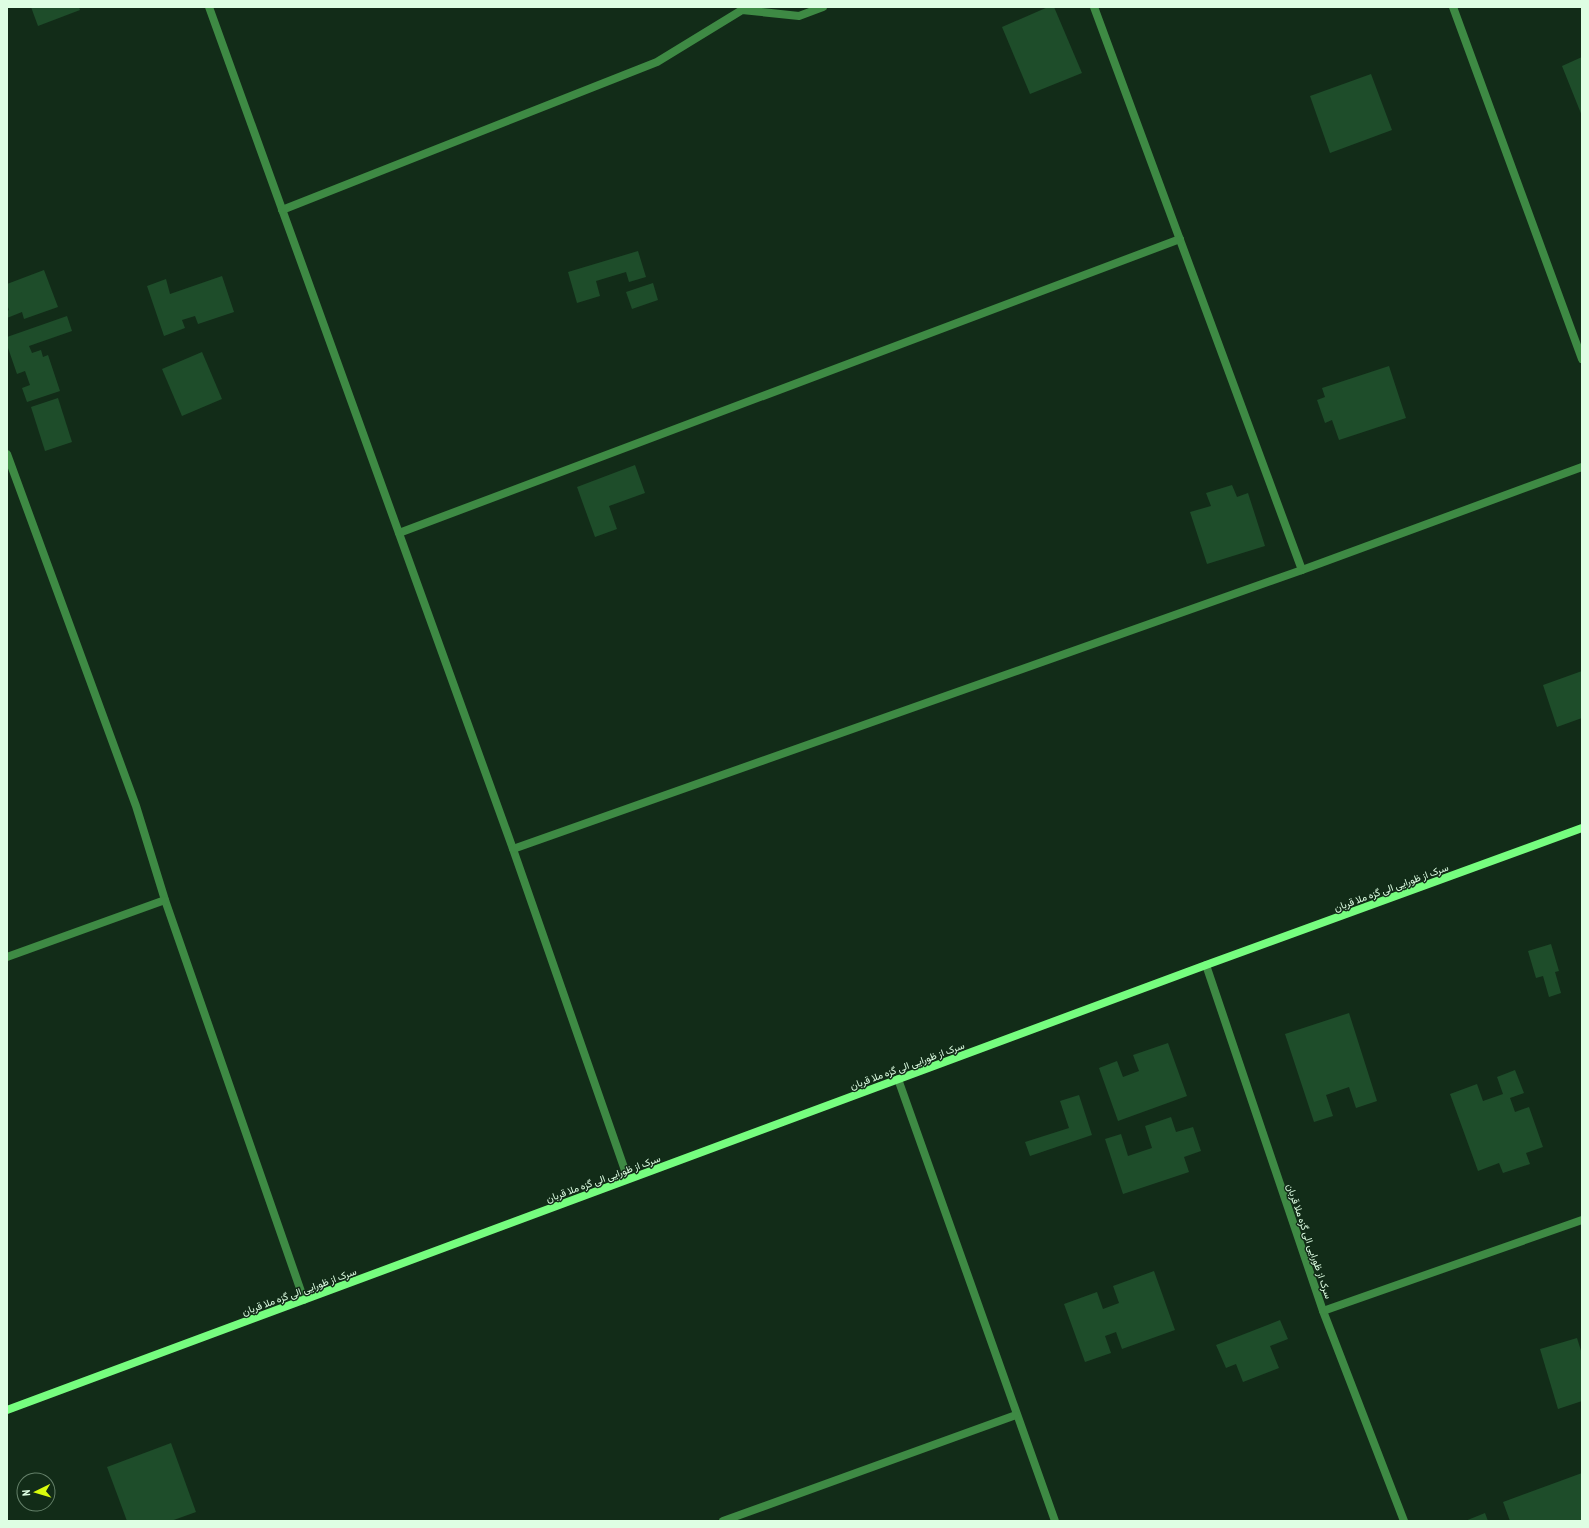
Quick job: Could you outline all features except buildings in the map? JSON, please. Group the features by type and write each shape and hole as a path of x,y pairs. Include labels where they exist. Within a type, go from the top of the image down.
{"street":[{"path":"210,7 513,849 628,1179"},
{"path":"796,7 799,16"},
{"path":"282,210 657,62 742,10 799,16 823,7"},
{"path":"1094,7 1302,570"},
{"path":"1453,7 1582,359"},
{"path":"399,533 1180,239"},
{"path":"7,454 136,806 165,900 304,1300"},
{"path":"513,849 1302,570 1582,467"},
{"name":"سرک از ظورایی الی گزه ملا قربان","path":"7,1410 1206,965 1582,828"},
{"path":"7,957 165,900"},
{"name":"سرک از ظورایی الی گزه ملا قربان","path":"1206,965 1323,1311 1404,1521"},
{"path":"898,1079 1016,1415 1055,1521"},
{"path":"1323,1311 1582,1220"},
{"path":"723,1521 1016,1415"}]}
